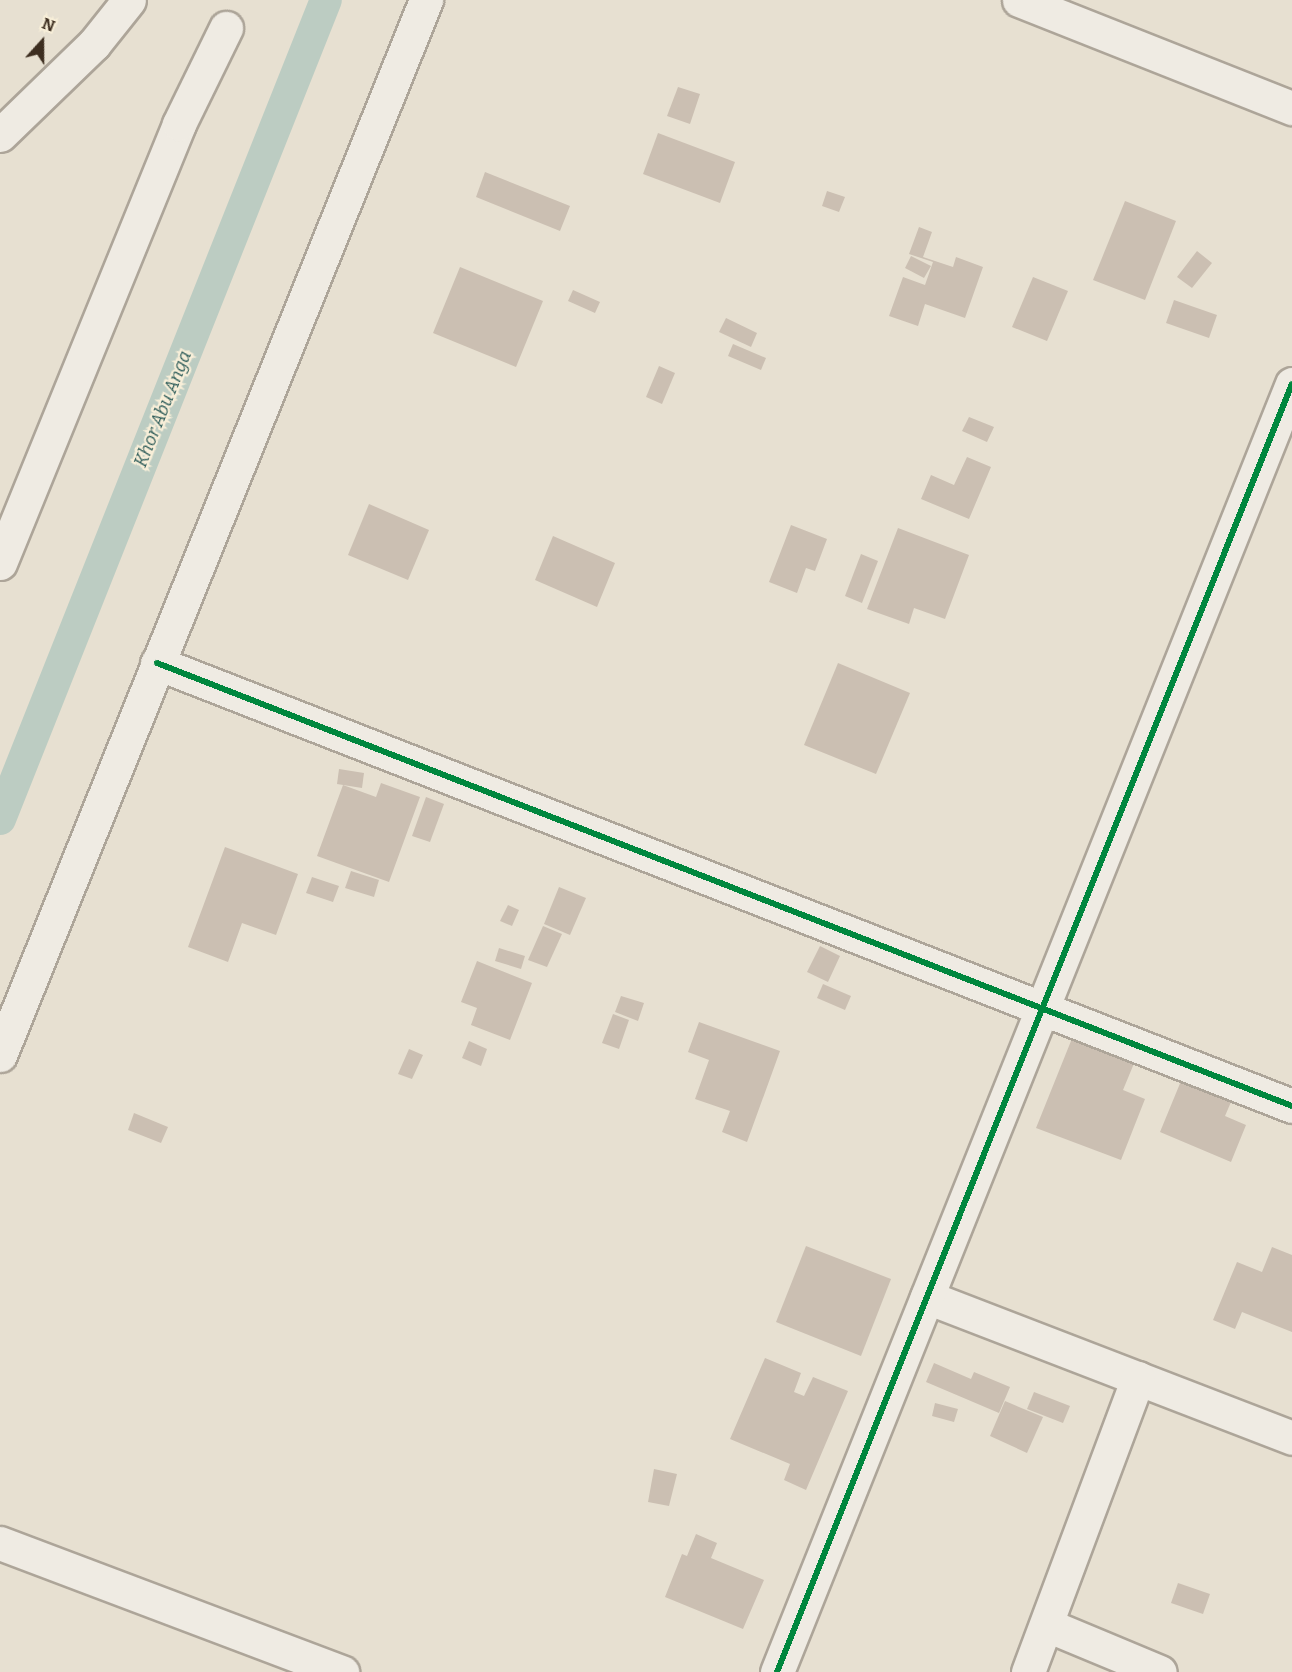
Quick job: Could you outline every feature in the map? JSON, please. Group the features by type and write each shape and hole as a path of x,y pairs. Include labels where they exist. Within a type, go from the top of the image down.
{"street":[{"path":"0,135 94,44 129,0"},
{"path":"0,1055 426,0"},
{"path":"1019,0 1292,108"},
{"path":"0,563 179,124 226,28"},
{"path":"777,1672 1292,384"},
{"path":"157,663 1292,1106"},
{"path":"927,1297 1292,1438"},
{"path":"1028,1672 1138,1378"},
{"path":"0,1544 342,1672"},
{"path":"1047,1625 1160,1672"}],"building":[{"path":"678,87 700,94 690,124 667,116"},
{"path":"658,133 735,162 720,203 643,174"},
{"path":"485,172 570,206 560,231 476,197"},
{"path":"827,191 845,197 839,212 822,206"},
{"path":"1125,201 1176,221 1145,300 1093,280"},
{"path":"919,227 932,232 923,257 953,267 956,257 983,267 965,318 925,304 918,326 889,316 903,277 925,285 933,262 909,254"},
{"path":"1197,251 1212,263 1192,288 1177,277"},
{"path":"911,256 931,266 924,278 905,268"},
{"path":"460,267 543,301 516,367 433,333"},
{"path":"1033,277 1068,291 1047,341 1012,327"},
{"path":"573,290 600,302 595,313 568,301"},
{"path":"1174,300 1217,315 1209,338 1166,323"},
{"path":"726,318 757,333 751,347 719,332"},
{"path":"733,344 766,358 761,370 728,356"},
{"path":"659,366 675,373 662,404 646,397"},
{"path":"969,417 994,427 987,442 962,431"},
{"path":"967,457 991,467 969,519 921,499 931,475 954,485"},
{"path":"369,504 429,530 408,580 348,555"},
{"path":"791,525 827,539 815,571 806,568 797,593 769,582"},
{"path":"898,528 969,555 945,619 914,608 909,624 867,609"},
{"path":"553,536 615,563 597,607 535,580"},
{"path":"861,554 878,561 862,603 845,596"},
{"path":"838,663 910,693 876,774 804,745"},
{"path":"339,769 364,773 362,788 337,784"},
{"path":"381,783 420,797 389,882 317,856 343,785 376,797"},
{"path":"426,797 444,804 430,842 412,836"},
{"path":"225,847 298,874 276,935 242,923 228,962 188,947"},
{"path":"351,871 379,880 374,897 345,888"},
{"path":"312,877 339,886 333,902 306,893"},
{"path":"559,887 586,898 570,935 544,924"},
{"path":"508,905 519,910 512,926 500,921"},
{"path":"543,926 562,934 547,967 528,960"},
{"path":"820,946 840,956 828,982 807,972"},
{"path":"499,948 525,956 521,969 495,961"},
{"path":"477,961 532,983 510,1040 471,1025 477,1008 461,1002"},
{"path":"823,984 851,996 845,1010 817,998"},
{"path":"621,996 644,1003 638,1021 615,1012"},
{"path":"613,1014 629,1020 619,1049 602,1043"},
{"path":"699,1022 780,1051 747,1142 722,1132 730,1111 695,1099 709,1060 688,1052"},
{"path":"1073,1036 1135,1061 1123,1090 1145,1099 1121,1160 1036,1128"},
{"path":"469,1041 487,1049 481,1066 462,1058"},
{"path":"409,1049 423,1055 412,1079 398,1074"},
{"path":"1181,1081 1231,1102 1225,1116 1246,1125 1231,1162 1160,1132"},
{"path":"134,1113 168,1127 161,1143 128,1130"},
{"path":"806,1246 891,1279 861,1356 776,1322"},
{"path":"1272,1247 1292,1255 1292,1332 1242,1312 1235,1329 1213,1320 1237,1262 1262,1272"},
{"path":"765,1358 801,1373 794,1392 804,1396 813,1377 848,1391 806,1490 784,1480 790,1464 730,1439"},
{"path":"934,1363 971,1379 974,1372 1010,1387 999,1413 926,1382"},
{"path":"1034,1392 1070,1406 1063,1423 1027,1409"},
{"path":"1005,1401 1043,1417 1027,1453 990,1436"},
{"path":"935,1403 958,1409 954,1422 932,1416"},
{"path":"654,1469 677,1474 669,1506 648,1502"},
{"path":"696,1534 717,1543 711,1558 764,1580 743,1629 665,1597 682,1554 687,1556"},
{"path":"1178,1583 1210,1594 1203,1614 1171,1603"}],"waterway":[{"name":"Khor Abu Anga","path":"0,819 326,0"}],"cycle path":[{"path":"777,1672 1292,384"},
{"path":"157,663 1292,1106"}]}
